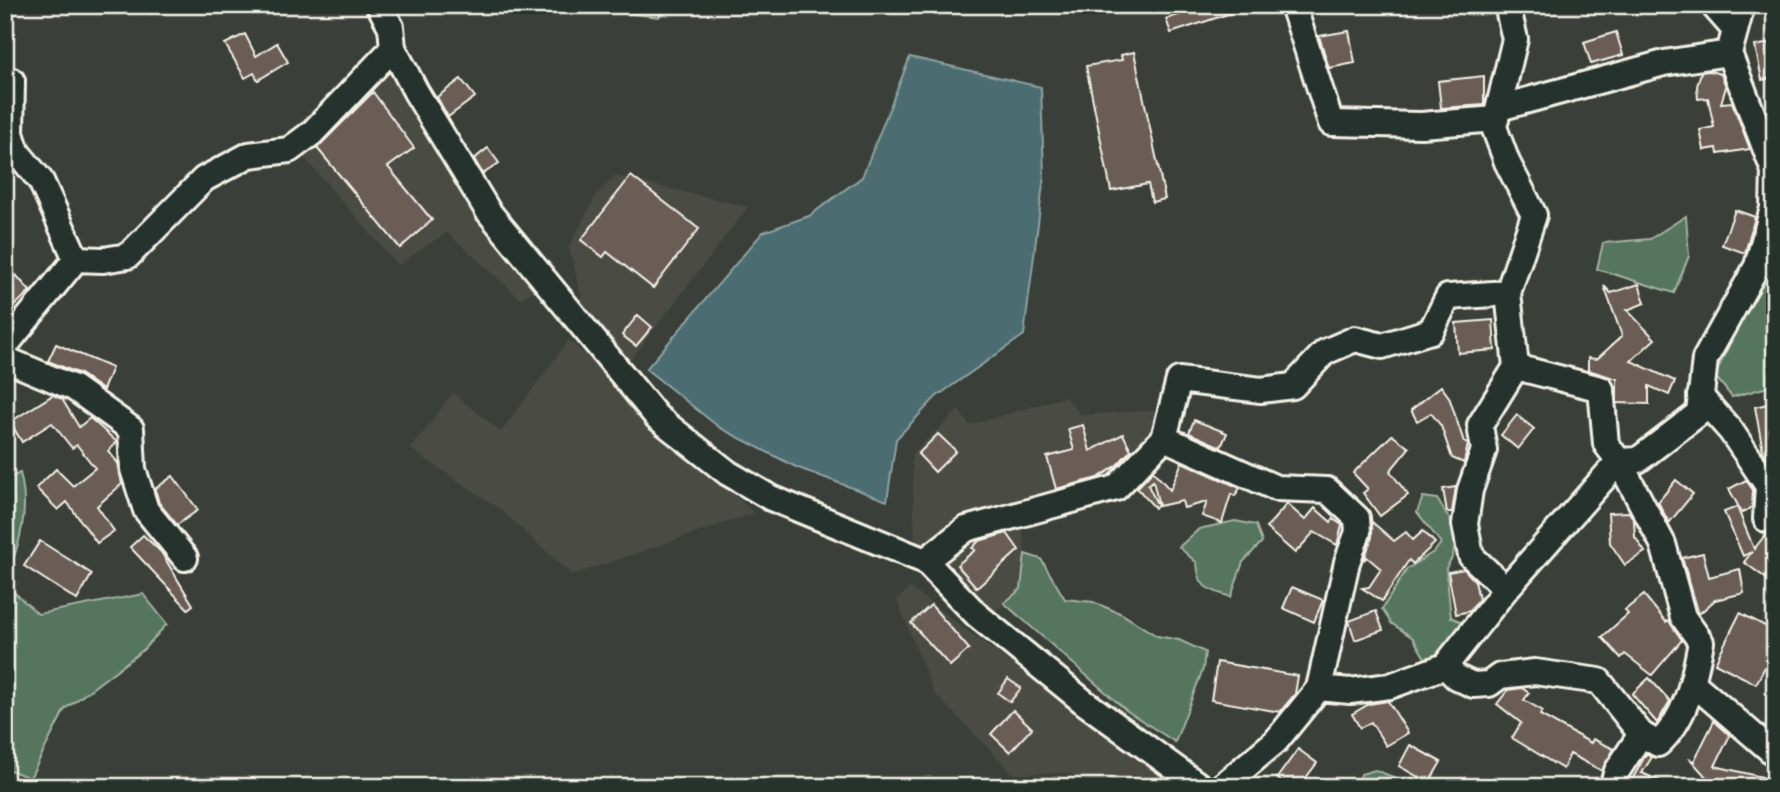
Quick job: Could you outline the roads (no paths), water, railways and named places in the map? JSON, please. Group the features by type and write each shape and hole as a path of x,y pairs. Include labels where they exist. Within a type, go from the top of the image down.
{"street":[{"path":"379,5 390,27 393,48 488,211 657,416 728,473 771,498 925,561 977,615 1084,702 1201,787"},
{"path":"1293,5 1331,123 1421,125 1498,114 1732,42"},
{"path":"1507,5 1515,39 1494,127 1507,162 1534,215 1508,293 1516,367 1480,425 1484,450 1470,490 1465,524 1471,556 1507,589"},
{"path":"1319,688 1350,691 1390,686 1445,666 1507,589 1619,461 1638,460 1699,413 1705,359 1758,266 1773,208 1774,171 1732,42 1713,5"},
{"path":"1732,42 1742,5"},
{"path":"76,258 103,260 128,256 204,179 249,155 289,150 312,133 393,48"},
{"path":"12,81 11,133 14,142 18,152 41,181 76,258"},
{"path":"5,346 76,258"},
{"path":"925,561 966,529 1116,488 1164,438 1179,380 1261,390 1293,386 1325,352 1355,340 1382,346 1431,331 1448,297 1508,293"},
{"path":"5,359 74,388 131,429 133,469 146,510 185,558"},
{"path":"1445,666 1456,677 1473,685 1489,684 1500,676 1535,672 1600,681 1641,734 1658,744 1673,731 1694,684 1701,642 1683,617 1662,544 1619,461 1606,444 1601,389 1516,367"},
{"path":"1700,396 1731,431 1768,486 1766,519"},
{"path":"1164,438 1276,488 1327,490 1357,518 1358,532 1347,562 1319,688 1276,741 1222,787"},
{"path":"1694,684 1775,754"},
{"path":"1612,787 1617,771 1641,734"}],"water":[{"path":"910,57 1041,87 1044,176 1024,335 936,397 896,439 887,501 796,467 720,428 646,369 763,232 809,216 862,177"}]}
